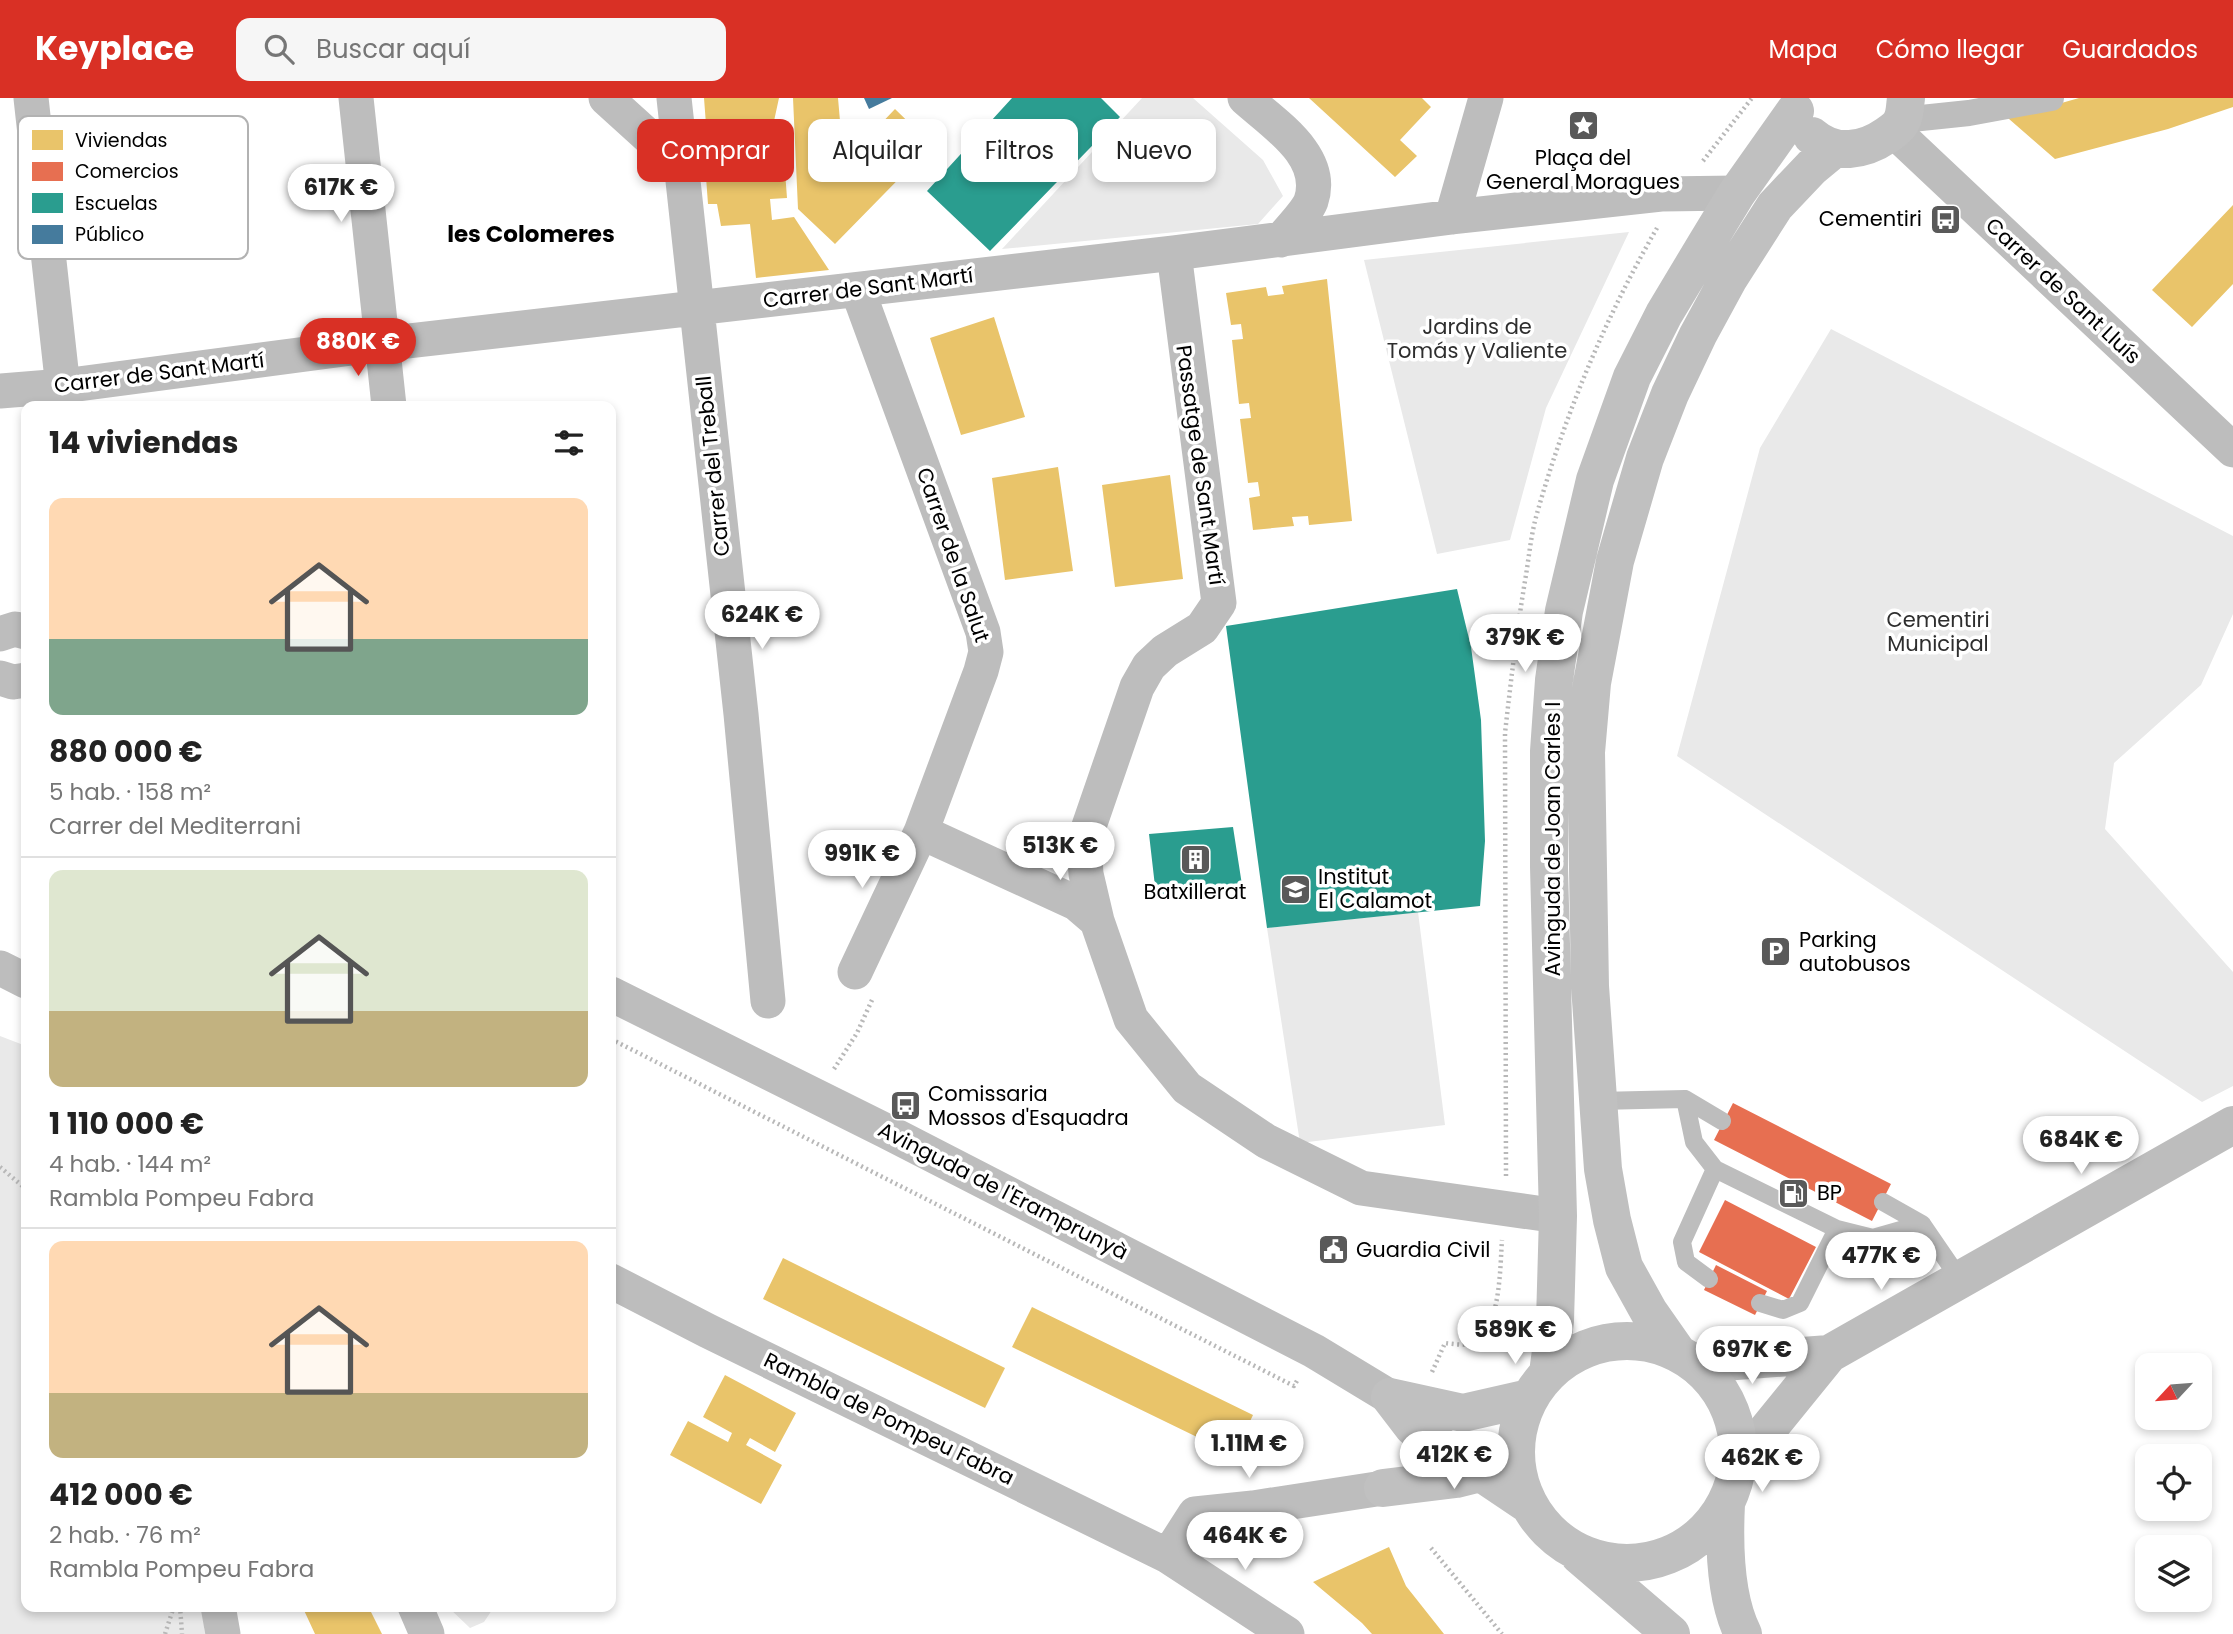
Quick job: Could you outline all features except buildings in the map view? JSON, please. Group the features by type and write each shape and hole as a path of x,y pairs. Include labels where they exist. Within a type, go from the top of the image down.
{"main road":[{"path":"1793,104 1804,129 1815,139 1835,149 1859,149 1873,145 1901,116"},
{"name":"Avinguda de Joan Carles I","path":"1539,1385 1555,1321 1558,1216 1549,867 1549,751 1554,680 1573,565 1595,480 1632,377 1664,314 1793,104"},
{"name":"Avinguda de Joan Carles I","path":"1688,1360 1649,1312 1624,1267 1603,1169 1590,986 1586,752 1592,683 1615,561 1645,458 1670,394 1729,278 1776,206 1812,167 1835,149"},
{"path":"1573,1549 1611,1563 1652,1561 1690,1545 1710,1527 1726,1504 1738,1466 1738,1439 1731,1412 1718,1388 1688,1360 1664,1346 1636,1341 1609,1342 1570,1356 1539,1385 1522,1415 1516,1452 1522,1489 1530,1506 1552,1535 1573,1549 1671,1634"},
{"path":"1390,1397 1462,1413 1539,1385"},
{"path":"1390,1397 1413,1427 1530,1506"},
{"path":"1383,1488 1407,1462 1413,1427"},
{"path":"1383,1488 1456,1479 1480,1473"},
{"path":"1726,1504 1724,1543 1732,1596 1743,1634"}],"street":[{"path":"31,98 33,116"},
{"path":"356,98 388,401"},
{"path":"606,98 637,126"},
{"name":"Carrer del Treball","path":"674,98 676,119"},
{"path":"1245,98 1295,143 1314,173 1311,202 1281,240"},
{"path":"1452,217 1486,98"},
{"path":"1901,116 1969,113 2050,98"},
{"name":"Carrer de Sant Lluís","path":"1901,116 2233,450"},
{"name":"Carrer del Treball","path":"683,182 739,701 768,1001"},
{"name":"Carrer de Sant Martí","path":"0,391 64,396 382,344 858,291 1452,217 1661,194 1737,193"},
{"name":"Passatge de Sant Martí","path":"1174,253 1219,603 1202,628 1149,666 1137,687 1087,832 1086,874 1097,921 1131,1019 1187,1088 1266,1141 1362,1188 1558,1216"},
{"path":"49,259 64,396"},
{"name":"Carrer de la Salut","path":"855,972 921,832 986,652 983,632 858,291"},
{"path":"0,677 13,682 21,681"},
{"path":"921,832 1076,903 1097,921"},
{"path":"0,968 21,978"},
{"name":"Avinguda de l'Eramprunyà","path":"616,996 878,1126 1301,1345 1378,1387 1390,1397"},
{"path":"1738,1466 1829,1354 2233,1125"},
{"name":"Rambla de Pompeu Fabra","path":"616,1284 1168,1556 1287,1634"},
{"path":"1688,1360 1723,1362 1829,1354"},
{"path":"1168,1556 1195,1514 1383,1488"},
{"path":"219,1612 223,1634"},
{"path":"418,1612 428,1634"}],"lane":[{"path":"1598,1101 1685,1099 1722,1121"},
{"path":"1685,1099 1694,1142 1715,1169 1838,1228 1873,1238 1922,1224"},
{"path":"1709,1279 1686,1262 1682,1242 1715,1169"},
{"path":"1883,1202 1922,1224 1961,1281"},
{"path":"1760,1303 1783,1310 1800,1303 1838,1228"}],"path":[{"path":"839,1061 857,1033"},
{"path":"616,1042 1294,1386 1300,1374"},
{"path":"0,1167 21,1185"},
{"path":"1429,1378 1445,1343 1473,1343 1485,1332 1495,1308 1506,1209 1506,1172"},
{"path":"1431,1548 1502,1634"},
{"path":"165,1634 172,1612"},
{"path":"180,1612 182,1634"}],"green space":[{"path":"1142,98 1193,98 1263,160 1283,196 1258,224 1002,249 1064,182 1078,182 1078,167 1092,152 1092,182 1216,182 1216,119 1123,119"},
{"name":"Jardins de Tomás y Valiente","path":"1629,232 1546,408 1510,540 1437,554 1364,260"},
{"name":"Cementiri Municipal","path":"1831,329 2233,536 2233,614 2201,685 2114,763 2105,829 2233,972 2233,1086 2202,1102 1677,756 1760,448"},
{"path":"1418,912 1445,1125 1300,1143 1267,928"},
{"path":"0,1036 21,1044 21,1612 203,1612 205,1634 0,1634"},
{"path":"453,1612 491,1612 484,1622 470,1628"}],"place":[{"name":"Plaça del General Moragues","path":"1583,126"},
{"name":"Cementiri","path":"1945,219"},
{"name":"Batxillerat","path":"1195,860"},
{"name":"Institut El Calamot","path":"1295,889"},
{"name":"Parking autobusos","path":"1776,952"},
{"name":"Comissaria Mossos d'Esquadra","path":"905,1106"},
{"name":"BP","path":"1794,1193"},
{"name":"Guardia Civil","path":"1333,1250"}],"district":[{"name":"les Colomeres","path":"531,234"}]}
